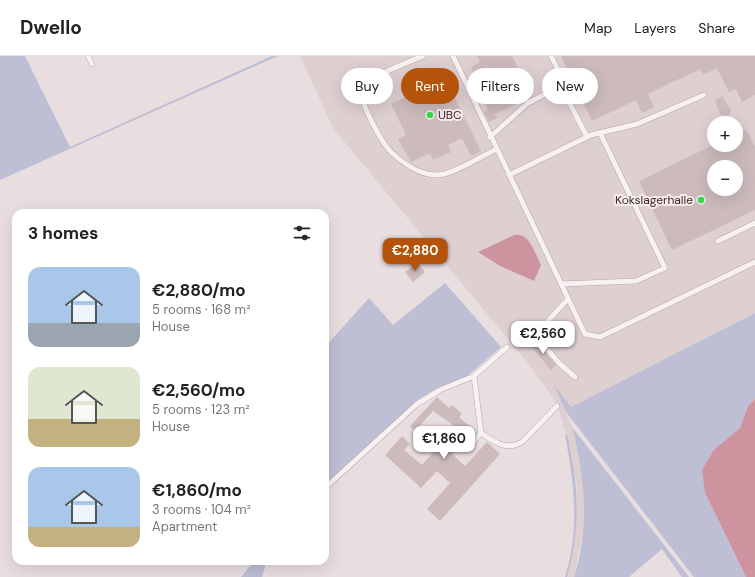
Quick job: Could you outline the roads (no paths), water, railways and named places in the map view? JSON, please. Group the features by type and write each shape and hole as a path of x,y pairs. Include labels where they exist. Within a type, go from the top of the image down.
{"lane":[{"path":"88,56 92,64"},
{"path":"422,56 371,80 364,87 362,95 364,104 387,148 414,168 428,174 437,175 449,172 497,149"},
{"path":"454,56 490,137 585,334 600,337 755,262"},
{"path":"551,56 557,68"},
{"path":"490,137 528,103 542,96"},
{"path":"509,175 587,137 637,124 704,96"},
{"path":"570,104 587,137"},
{"path":"561,284 636,281 665,268 600,133"},
{"path":"718,241 755,223"},
{"path":"568,299 535,335 560,364 575,377"},
{"path":"329,484 417,404 440,390 474,376 507,347"},
{"path":"467,449 481,433 474,376"},
{"path":"481,433 497,443 507,446 517,446 557,406"}],"place":[{"name":"UBC","path":"430,115"},
{"name":"Kokslagerhalle","path":"701,200"}]}
